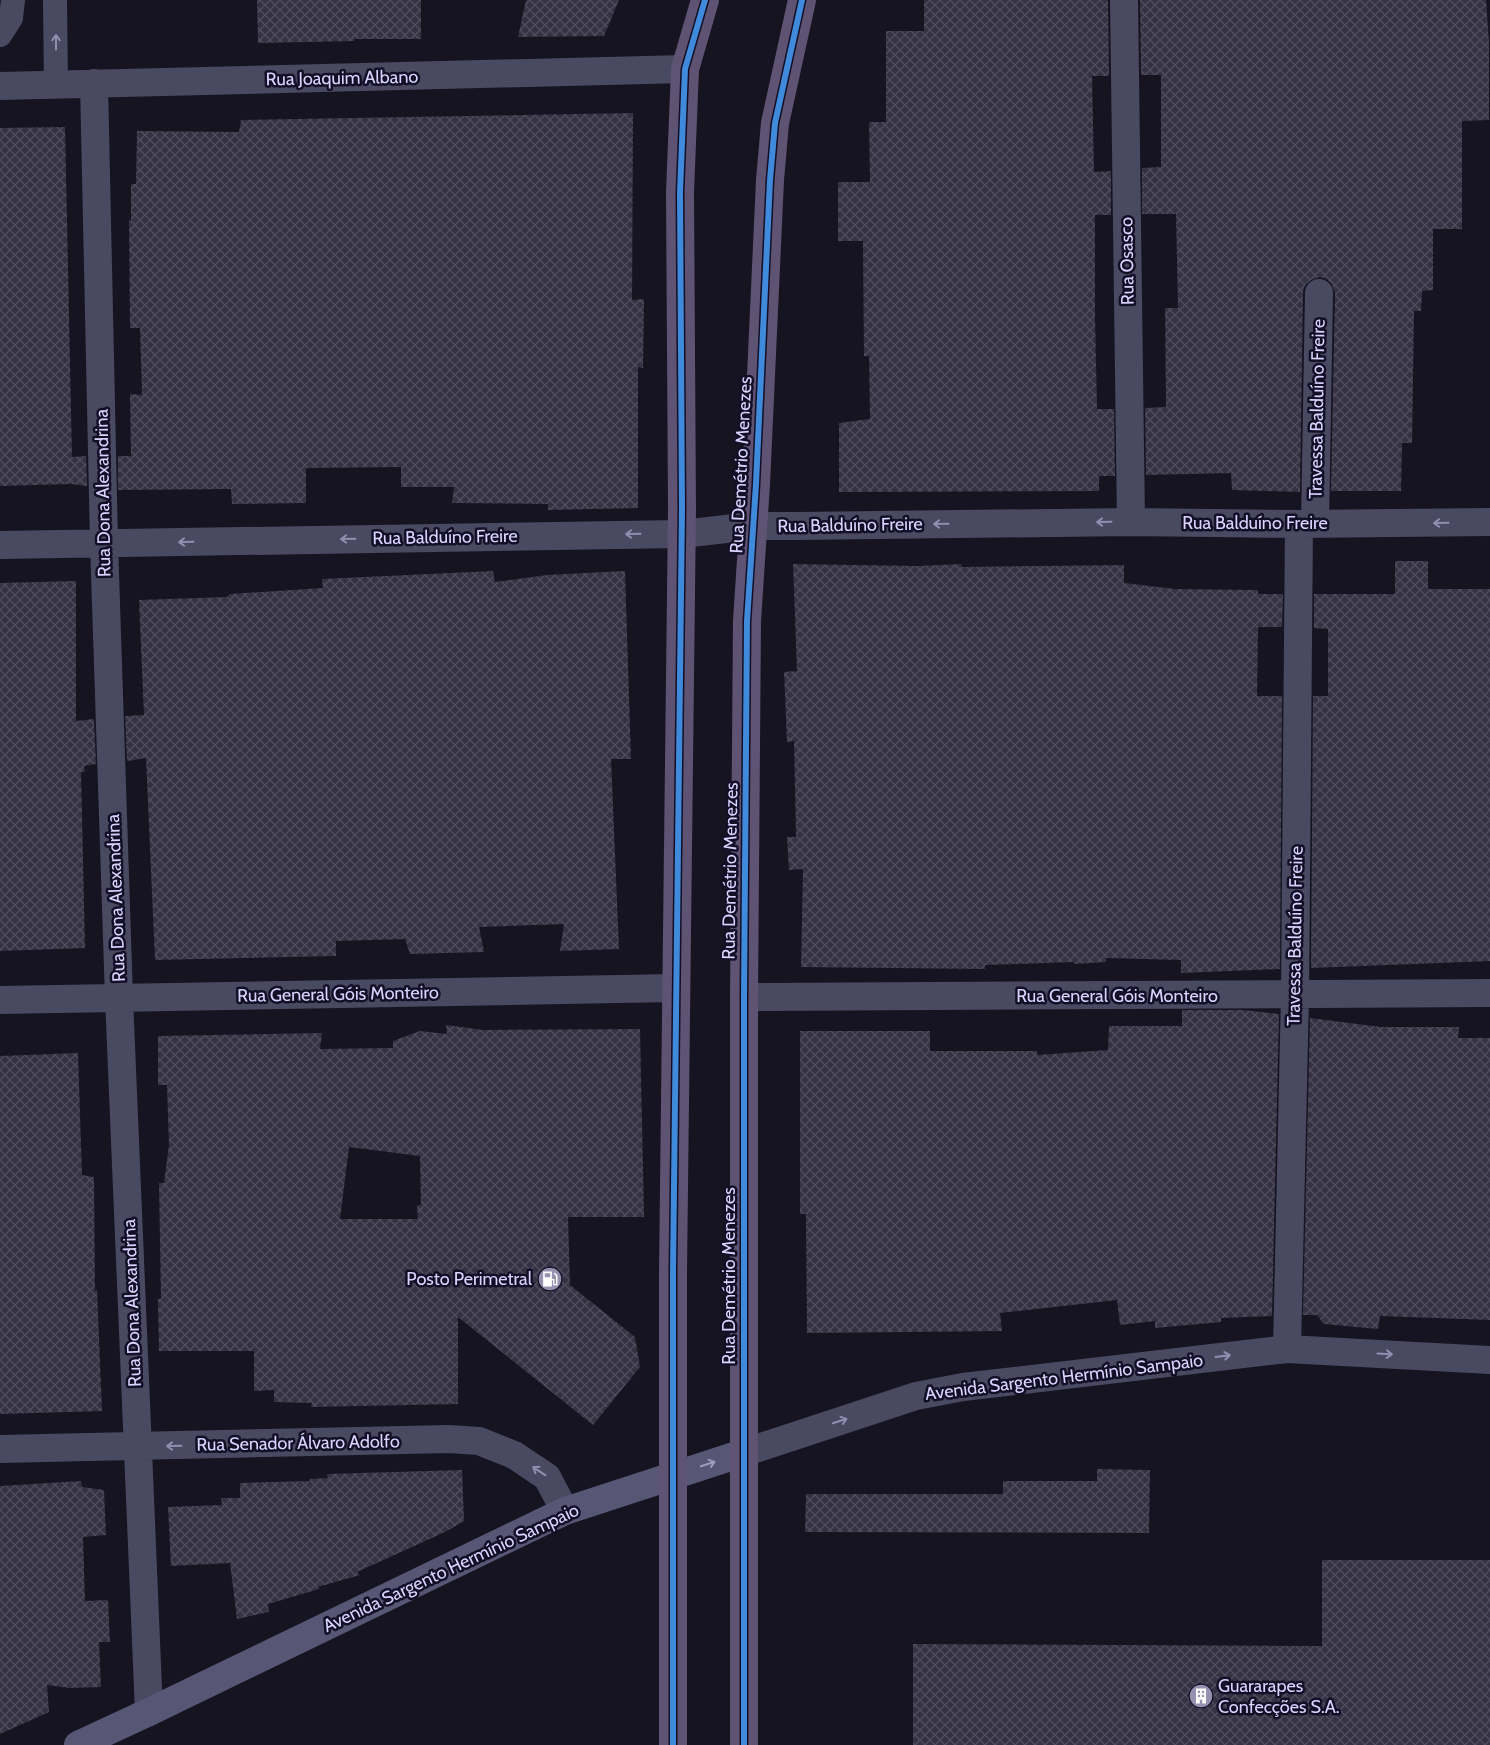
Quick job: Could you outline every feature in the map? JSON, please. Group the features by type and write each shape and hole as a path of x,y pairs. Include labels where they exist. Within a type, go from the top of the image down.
{"main road":[{"path":"673,1745 672,1476 675,988 682,534 680,192 685,69 705,0"},
{"name":"Rua Demétrio Menezes","path":"744,1745 744,997 747,621 770,180 775,123 802,0"},
{"name":"Avenida Sargento Hermínio Sampaio","path":"78,1745 565,1511 743,1453"}],"street":[{"name":"Rua Osasco","path":"1124,0 1131,522"},
{"name":"Rua Joaquim Albano","path":"0,86 685,69"},
{"name":"Rua Dona Alexandrina","path":"94,84 104,543 119,998 149,1712"},
{"name":"Travessa Balduíno Freire","path":"1287,1349 1307,524 1319,293"},
{"name":"Rua Balduíno Freire","path":"0,545 682,534 752,526 1131,522 1307,524 1490,522"},
{"name":"Rua General Góis Monteiro","path":"0,1000 675,988"},
{"name":"Rua General Góis Monteiro","path":"744,997 1490,993"},
{"name":"Avenida Sargento Hermínio Sampaio","path":"743,1453 916,1396 954,1389 1287,1349 1490,1360"},
{"name":"Rua Senador Álvaro Adolfo","path":"0,1449 449,1439 479,1441 514,1455 547,1477 565,1511"}],"lane":[{"path":"0,34 11,18 13,0"},
{"path":"55,0 56,85"}],"building":[{"path":"257,0 421,0 421,39 354,39 354,41 258,43"},
{"path":"526,0 619,0 604,36 518,37"},
{"path":"924,0 1108,0 1109,76 1092,76 1094,172 1111,171 1111,215 1095,215 1095,317 1097,409 1114,409 1115,476 1099,476 1099,491 839,492 839,423 870,419 869,356 864,356 863,241 838,241 838,182 870,182 869,122 886,122 886,31 924,31"},
{"path":"1140,0 1486,0 1489,42 1489,120 1462,121 1462,229 1433,229 1433,290 1422,291 1421,311 1414,311 1412,443 1402,443 1401,491 1331,491 1335,293 1327,279 1320,277 1311,280 1305,285 1303,293 1300,492 1232,490 1231,473 1146,475 1145,408 1166,407 1165,308 1178,308 1176,214 1142,214 1142,168 1161,167 1161,75 1141,75"},
{"path":"633,113 632,300 644,299 643,368 638,367 638,508 548,510 548,504 452,503 454,487 401,487 401,467 306,468 306,503 232,504 231,489 118,490 118,456 131,456 130,394 142,395 140,328 130,328 129,220 131,221 131,184 136,184 137,131 239,132 241,120"},
{"path":"65,127 72,457 86,456 87,486 71,484 0,486 0,128"},
{"path":"1395,561 1428,561 1428,589 1490,589 1490,961 1311,968 1313,696 1328,696 1328,629 1314,628 1314,594 1395,594"},
{"path":"793,564 918,566 961,564 962,567 1124,565 1124,583 1175,589 1258,590 1258,594 1283,594 1282,627 1258,627 1257,696 1282,696 1280,969 1181,973 1181,960 1106,958 1106,962 1074,964 1074,962 985,965 985,969 801,967 803,869 789,870 787,837 796,837 794,741 787,742 784,672 797,671"},
{"path":"493,571 495,582 547,575 625,571 631,759 611,759 619,949 560,951 564,924 479,927 484,952 410,954 405,939 336,941 336,956 155,960 146,758 127,761 125,716 144,715 139,600 227,597 230,594 323,588 322,579"},
{"path":"76,581 76,721 94,719 96,764 84,766 85,772 81,772 85,948 0,951 0,583"},
{"path":"1182,1010 1243,1010 1279,1014 1272,1316 1221,1318 1221,1322 1155,1328 1155,1321 1120,1325 1117,1300 1000,1313 1002,1331 807,1333 806,1214 800,1214 800,1031 930,1031 930,1051 1037,1051 1037,1055 1108,1050 1109,1026 1182,1026"},
{"path":"1310,1018 1381,1027 1459,1027 1458,1038 1490,1038 1490,1320 1380,1316 1378,1329 1324,1324 1317,1315 1303,1315"},
{"path":"446,1025 483,1030 640,1029 644,1217 568,1217 570,1285 635,1337 640,1367 593,1425 458,1317 458,1404 311,1407 312,1403 274,1402 274,1390 254,1391 254,1351 159,1351 158,1299 161,1299 159,1183 164,1183 169,1145 167,1085 158,1085 158,1036 322,1033 320,1049 393,1048 393,1041 420,1031 447,1034","holes":["349,1147 420,1156 421,1205 417,1206 418,1219 340,1219"]},
{"path":"78,1053 82,1175 94,1177 95,1291 97,1290 102,1411 0,1414 0,1056"},
{"path":"1097,1469 1150,1470 1149,1533 805,1532 806,1494 1003,1494 1003,1481 1097,1481"},
{"path":"462,1470 464,1521 445,1532 357,1572 360,1575 268,1604 269,1612 237,1619 230,1563 171,1566 168,1507 222,1505 221,1498 240,1498 240,1483 310,1481 310,1479 328,1478 327,1474"},
{"path":"81,1481 82,1487 104,1490 106,1535 83,1537 85,1601 108,1600 110,1642 99,1642 101,1687 70,1688 47,1685 49,1712 0,1734 0,1486"},
{"name":"Guararapes Confecções S.A.","path":"1322,1560 1490,1560 1490,1745 913,1745 913,1644 1322,1646"}],"cycle path":[{"path":"673,1745 673,1272 682,508 680,192 685,69 705,0"},
{"path":"744,1745 744,997 747,621 756,484 770,180 775,123 802,0"}],"place":[{"name":"Posto Perimetral","path":"550,1279"},
{"name":"Guararapes Confecções S.A.","path":"1201,1696"}]}
